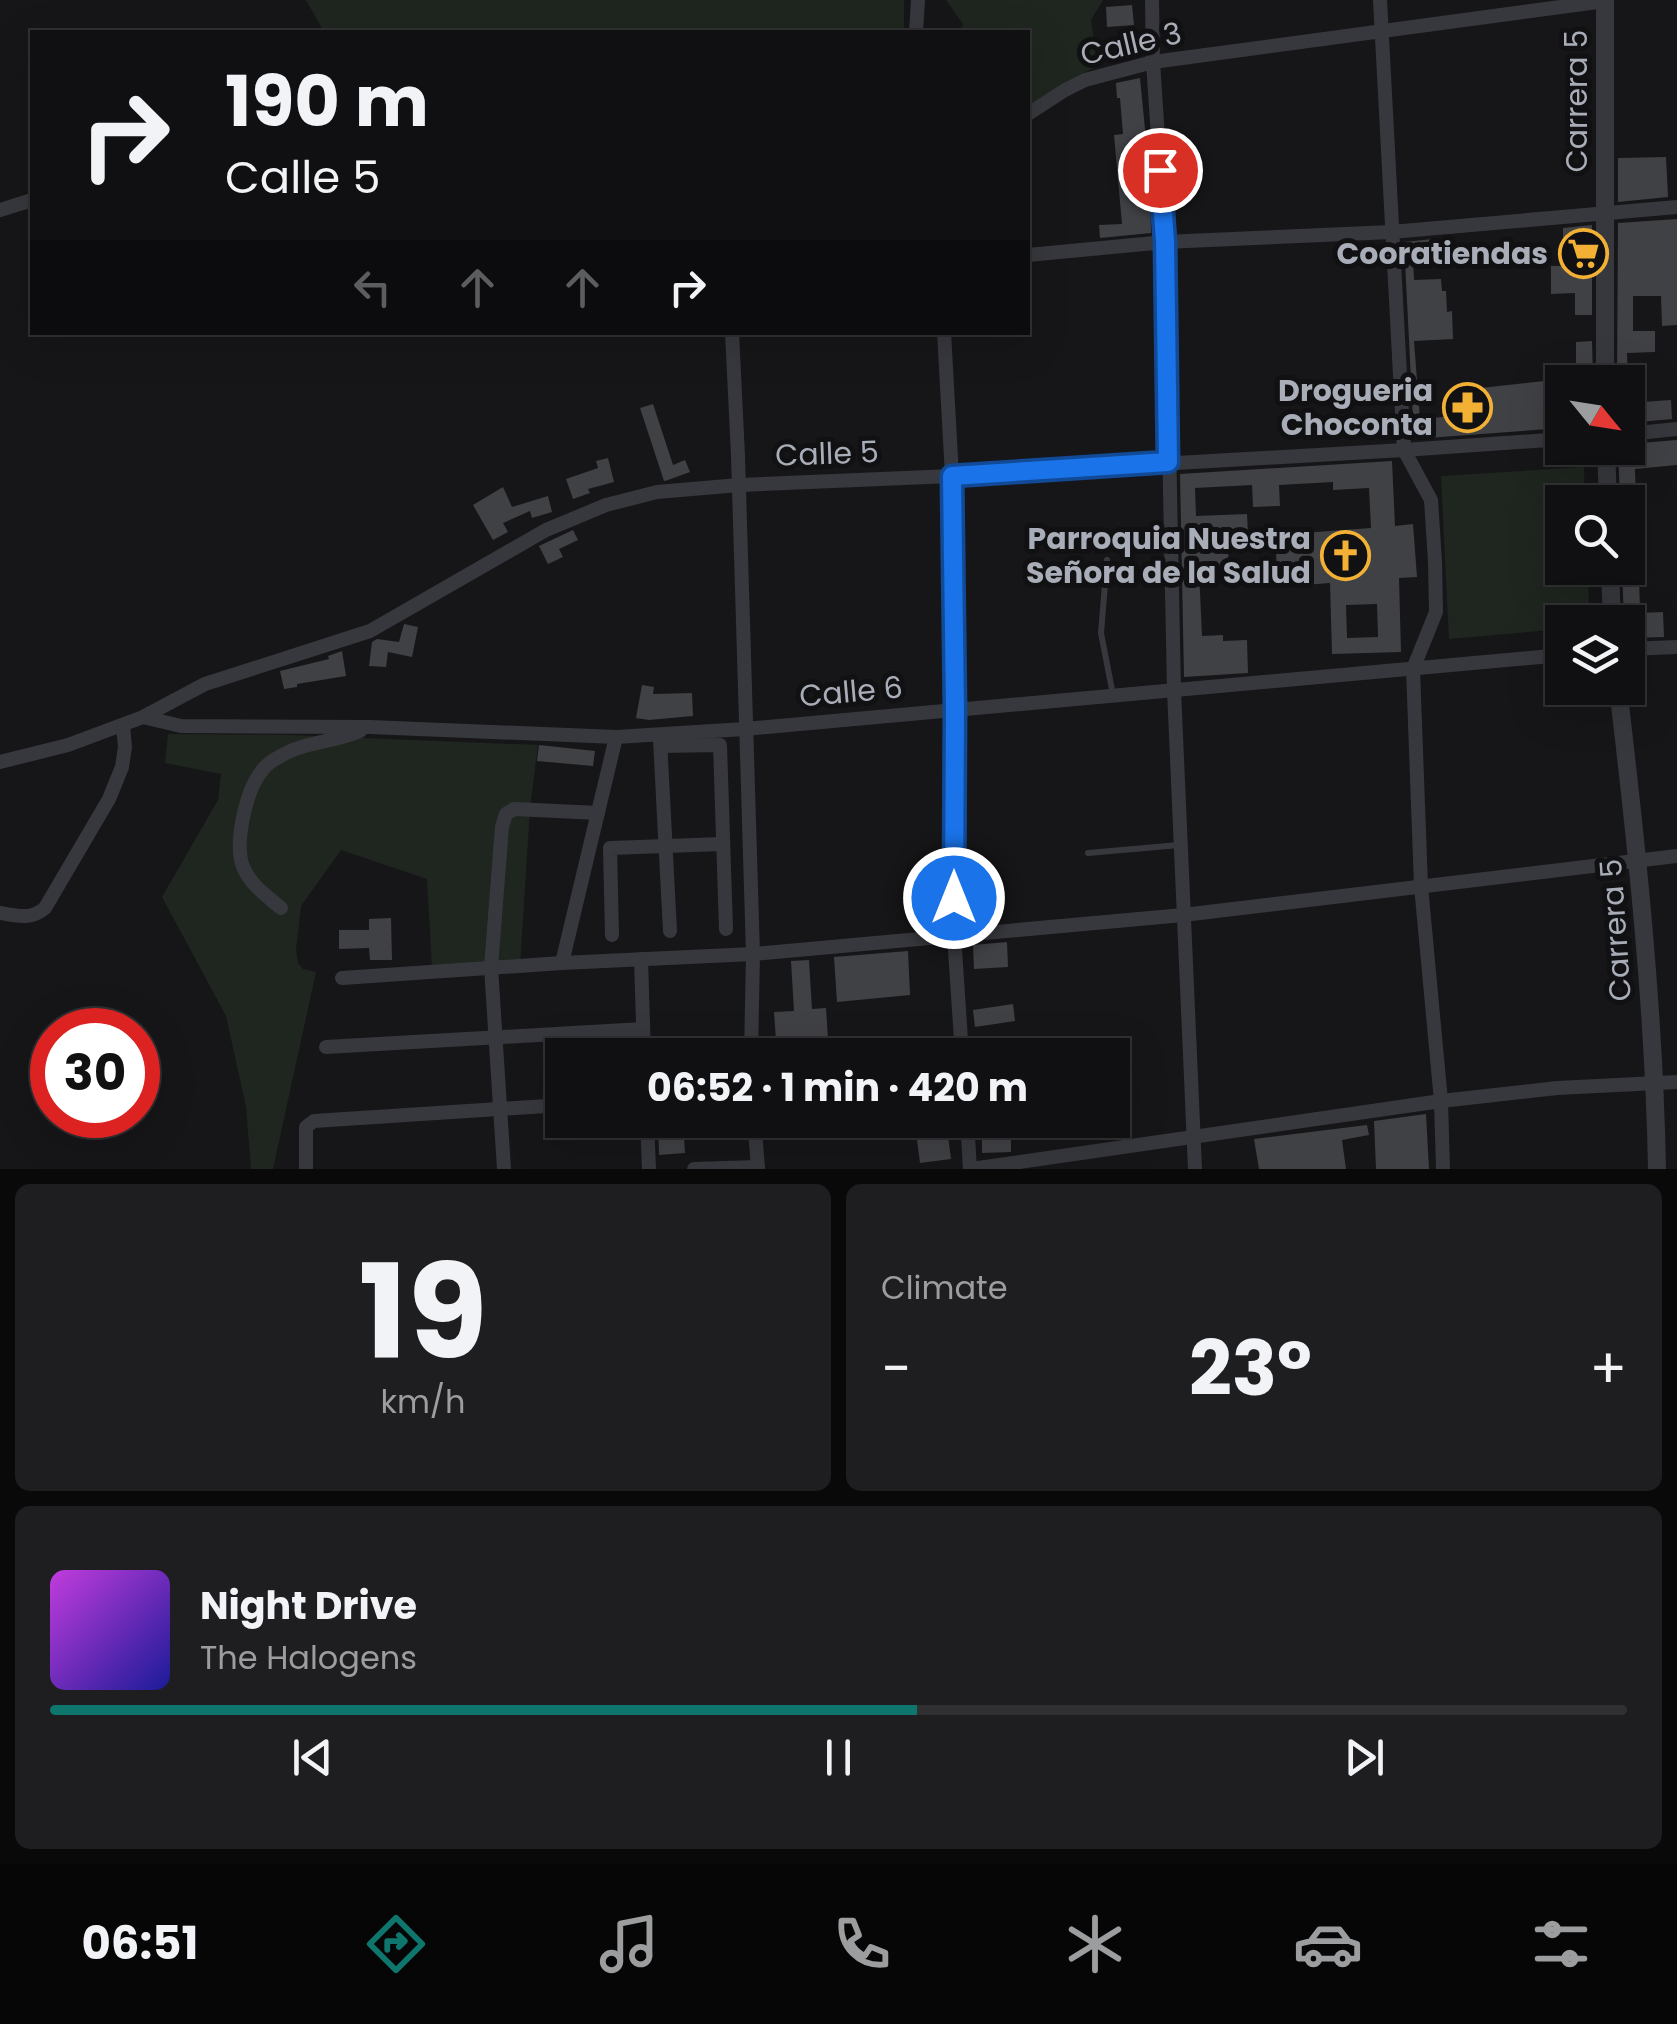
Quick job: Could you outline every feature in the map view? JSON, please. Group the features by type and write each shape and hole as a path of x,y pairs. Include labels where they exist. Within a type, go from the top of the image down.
{"street":[{"path":"916,30 918,0"},
{"path":"1152,0 1165,242 1182,915 1196,1169"},
{"path":"1380,0 1404,450 1431,500 1435,562 1436,612 1413,669 1420,886 1441,1101 1442,1169"},
{"name":"Calle 3","path":"1030,113 1084,80 1153,62 1607,0"},
{"name":"Carrera 5","path":"1605,365 1607,0"},
{"path":"0,210 30,201"},
{"path":"1030,255 1165,242 1391,232 1677,207"},
{"path":"732,335 753,954 751,1038"},
{"path":"944,335 952,476 954,935 961,1038"},
{"path":"1645,432 1677,429"},
{"name":"Calle 5","path":"0,762 123,726 204,684 370,631 546,530 606,505 657,492 1545,440"},
{"path":"1645,649 1677,647"},
{"name":"Calle 6","path":"143,717 181,726 370,727 660,740 1545,657"},
{"name":"Carrera 5","path":"1620,705 1639,861 1655,1083 1657,1169"},
{"path":"0,913 36,916 46,908 109,799 122,767 123,726"},
{"path":"281,908 258,889 242,867 243,816 250,792 262,770 280,756 370,727"},
{"path":"562,963 616,737"},
{"path":"670,931 660,740 720,745 726,929"},
{"path":"504,1169 492,968 502,827 506,814 514,809 598,813"},
{"path":"612,935 610,848 722,844"},
{"path":"342,978 753,954 1182,915 1677,856"},
{"path":"640,959 643,1038"},
{"path":"326,1047 643,1028"},
{"path":"968,1138 971,1169 1441,1101 1557,1088 1677,1082"},
{"path":"306,1169 306,1127 314,1120 545,1106"},
{"path":"648,1138 649,1169"},
{"path":"694,1169 759,1168 756,1138"}],"lane":[{"path":"1107,560 1101,632 1113,696"},
{"path":"1088,853 1180,845"}],"shaded area":[{"path":"306,0 904,0 904,30 323,30"},
{"path":"946,0 1103,0 1091,20 1098,66 1030,106 1030,30 961,30 963,24"},
{"path":"1584,467 1585,485 1545,485 1545,585 1588,585 1589,605 1545,605 1545,631 1449,639 1441,476"},
{"path":"168,734 538,745 520,965 432,968 427,879 341,850 301,906 298,963 303,969 316,972 273,1169 251,1169 246,1107 226,1016 162,897 218,800 221,774 165,763"}],"building":[{"path":"1132,5 1134,25 1107,27 1106,7"},
{"path":"1140,78 1151,233 1100,238 1099,225 1122,224 1114,135 1123,134 1116,83"},
{"path":"1666,157 1668,197 1618,202 1618,158"},
{"path":"1677,219 1677,325 1662,326 1661,296 1633,296 1633,331 1655,331 1655,352 1627,353 1627,365 1617,365 1618,223"},
{"path":"1592,225 1592,315 1575,315 1575,293 1551,294 1551,266 1563,266 1563,228"},
{"path":"1443,238 1444,254 1413,256 1414,280 1441,279 1447,312 1452,311 1453,339 1414,341 1420,419 1455,416 1453,391 1545,381 1545,429 1414,439 1404,242"},
{"path":"1592,341 1593,365 1576,365 1576,342"},
{"path":"1671,400 1672,419 1645,421 1645,402"},
{"path":"653,404 673,465 685,460 690,472 664,481 640,408"},
{"path":"1677,440 1677,465 1635,469 1635,485 1619,485 1619,465 1645,465 1645,443"},
{"path":"608,458 614,482 588,489 590,493 573,499 566,479 598,468 596,461"},
{"path":"1392,461 1395,526 1413,524 1417,577 1399,578 1401,652 1332,654 1330,583 1278,587 1275,535 1371,528 1369,488 1333,490 1333,482 1279,485 1280,506 1253,507 1252,485 1195,488 1196,516 1247,514 1248,533 1227,534 1229,568 1199,570 1202,636 1223,635 1223,641 1247,640 1248,673 1184,677 1180,474","holes":["1377,604 1378,637 1347,638 1346,605"]},
{"path":"503,487 512,507 548,496 552,512 532,518 530,511 503,523 508,532 493,540 473,505"},
{"path":"573,530 578,540 559,549 563,557 548,564 539,546"},
{"path":"1623,585 1639,585 1640,605 1623,605"},
{"path":"1663,612 1664,637 1645,638 1645,613"},
{"path":"404,624 418,627 412,657 388,652 386,667 369,666 372,642 399,642"},
{"path":"342,651 346,676 284,689 280,671 329,659 328,656"},
{"path":"642,685 654,687 653,694 692,693 693,716 636,718"},
{"path":"539,745 595,751 593,766 537,761"},
{"path":"391,918 392,960 370,960 369,948 339,949 339,930 369,930 369,919"},
{"path":"1007,942 1008,967 974,969 973,945"},
{"path":"908,951 910,995 837,1002 834,957"},
{"path":"809,960 812,1009 826,1008 828,1038 776,1038 774,1012 794,1011 791,961"},
{"path":"1013,1004 1015,1021 975,1027 973,1010"},
{"path":"1426,1114 1429,1169 1376,1169 1374,1121"},
{"path":"1367,1125 1369,1135 1342,1140 1346,1169 1259,1169 1254,1139"},
{"path":"659,1138 684,1138 685,1153 659,1155"},
{"path":"948,1138 951,1159 920,1163 917,1140"},
{"path":"982,1138 1011,1138 1011,1152 982,1153"}],"place":[{"name":"Cooratiendas","path":"1583,254"},
{"name":"Drogueria Choconta","path":"1468,408"},
{"name":"Parroquia Nuestra Señora de la Salud","path":"1346,556"}],"route":[{"path":"954,898 952,476 1168,462 1165,242 1160,170"}]}
